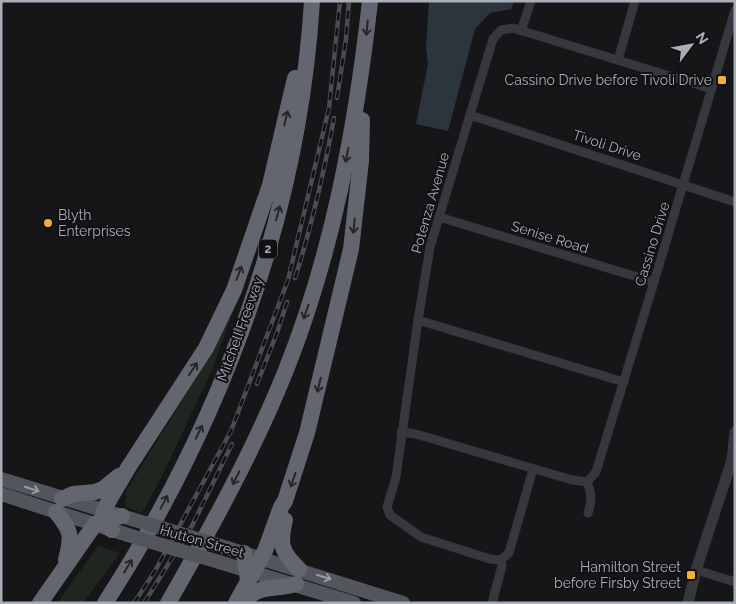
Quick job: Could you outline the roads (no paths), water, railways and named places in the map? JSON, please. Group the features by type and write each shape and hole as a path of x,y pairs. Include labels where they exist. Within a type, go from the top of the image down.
{"highway":[{"path":"168,603 263,424 286,369 318,275 339,198 357,105 370,1"},
{"path":"40,603 63,570 108,520 128,468 206,348 234,290 270,186 312,6"},
{"name":"Mitchell Freeway","path":"105,603 151,528 209,410 238,338 267,255 288,172 304,85 312,6"},
{"path":"236,603 248,566 266,551 281,507 286,501 307,433 351,249 361,161 364,55"},
{"path":"63,570 71,541 68,526 59,505 73,494 103,490 128,468"},
{"path":"243,603 253,592 273,586 285,588 298,577 281,543 281,534 288,510 286,501"}],"main road":[{"name":"Hutton Street","path":"1,479 59,505"},
{"name":"Hutton Street","path":"1,494 59,505 108,520 219,562 298,577 403,603"},
{"name":"Hutton Street","path":"108,520 227,548 248,566"},
{"name":"Hutton Street","path":"298,577 354,603"}],"street":[{"path":"521,31 530,1"},
{"path":"618,60 635,1"},
{"name":"Cassino Drive","path":"587,482 596,472 684,185 735,10"},
{"name":"Potenza Avenue","path":"501,560 490,559 421,537 390,516 387,507 396,477 401,432 430,247 493,39 501,30 513,28 712,89"},
{"name":"Tivoli Drive","path":"470,115 735,202"},
{"name":"Senise Road","path":"439,218 654,282"},
{"path":"418,320 624,382"},
{"path":"401,432 416,434 572,480 587,482 592,499 588,513"},
{"path":"688,603 696,570 734,458 735,432"},
{"path":"492,603 502,566 501,560 509,553 533,469"},
{"path":"696,570 735,582"}],"railway":[{"path":"134,603 155,571 231,431 288,280 329,108 340,1"},
{"path":"337,98 346,39 349,1"},
{"path":"295,278 317,198 334,118"},
{"path":"257,384 287,302"},
{"path":"144,603 192,526 232,444"}],"place":[{"name":"Cassino Drive before Tivoli Drive","path":"722,80"},
{"name":"Blyth Enterprises","path":"48,223"},
{"name":"Hamilton Street before Firsby Street","path":"691,575"}]}
